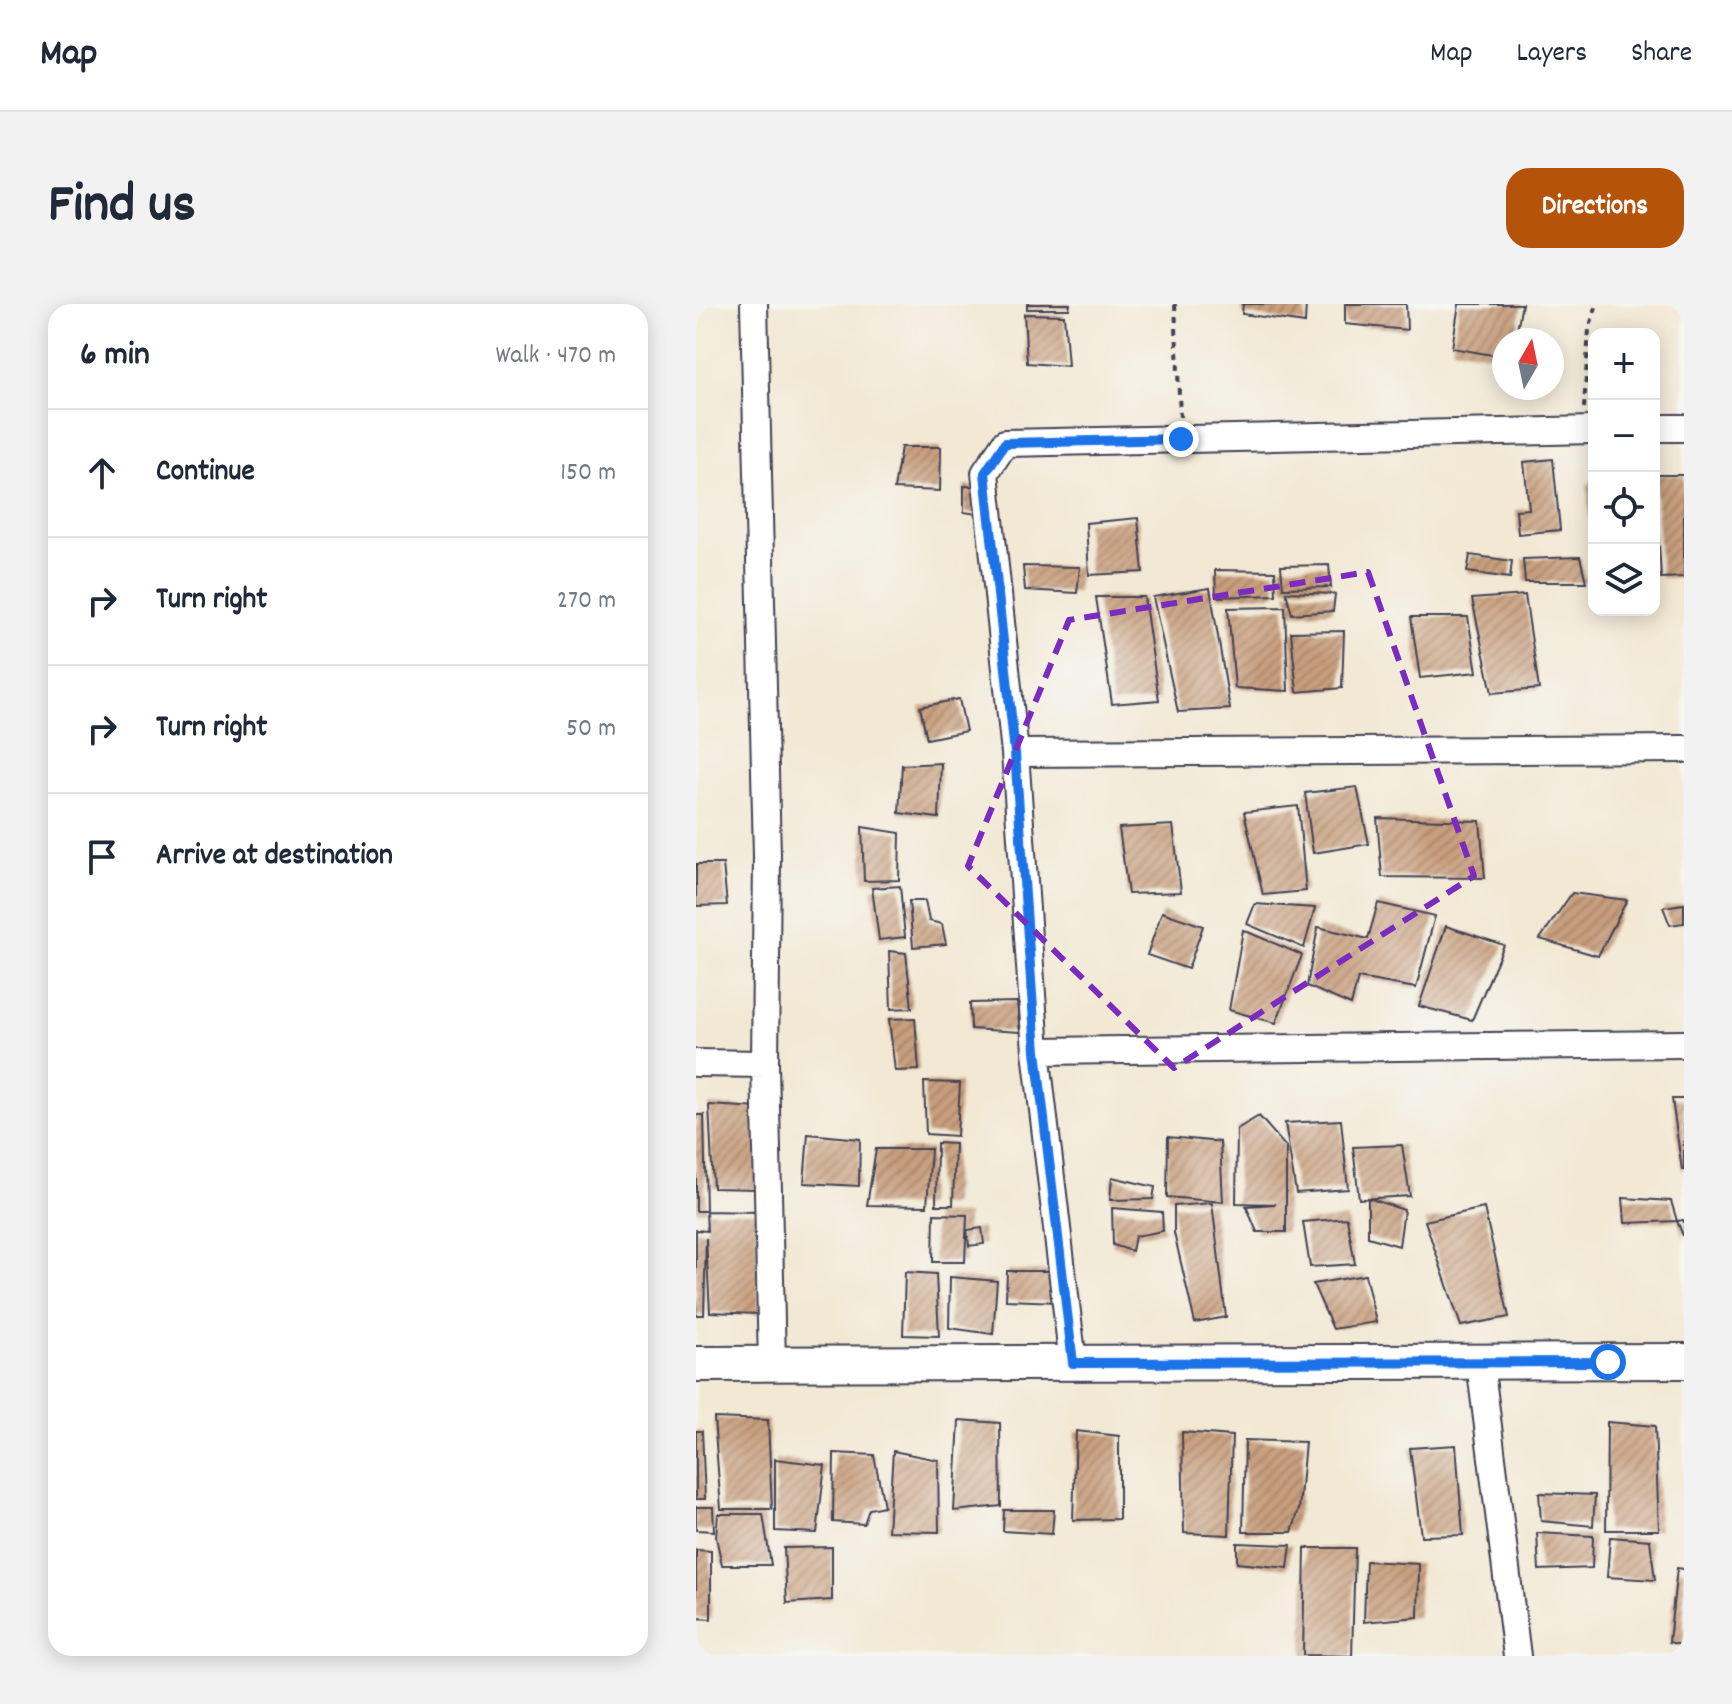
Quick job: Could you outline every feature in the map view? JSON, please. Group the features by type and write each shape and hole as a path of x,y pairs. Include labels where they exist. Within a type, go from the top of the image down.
{"street":[{"path":"754,304 767,856 765,1064 772,1364"},
{"path":"1660,428 1684,428"},
{"path":"1073,1363 1036,1051 1015,753 985,473 1005,443 1588,430"},
{"path":"1015,753 1684,749"},
{"path":"1036,1051 1684,1044"},
{"path":"696,1063 765,1064"},
{"path":"696,1364 1684,1361"},
{"path":"1480,1363 1517,1656"}],"path":[{"path":"1175,304 1181,439"},
{"path":"1588,400 1589,329 1597,304"}],"highlighted area":[{"path":"1368,572 1474,876 1174,1068 968,866 1069,620"}],"building":[{"path":"1027,304 1070,304 1069,309 1027,309"},
{"path":"1243,304 1306,304 1305,323 1242,314"},
{"path":"1345,304 1406,304 1407,330 1345,324"},
{"path":"1459,304 1522,304 1517,328 1492,328 1492,355 1452,348"},
{"path":"1024,314 1064,315 1068,366 1027,363"},
{"path":"901,447 941,447 940,491 894,489"},
{"path":"1553,459 1560,530 1518,534 1516,510 1529,509 1524,462"},
{"path":"1660,475 1684,475 1684,577 1661,578"},
{"path":"964,486 981,487 983,515 964,512"},
{"path":"1138,518 1143,572 1089,575 1086,523"},
{"path":"1470,555 1512,561 1510,578 1467,572"},
{"path":"1580,557 1586,582 1525,582 1523,559"},
{"path":"1329,565 1331,587 1283,588 1281,566"},
{"path":"1023,566 1080,567 1077,593 1025,590"},
{"path":"1215,570 1275,571 1276,595 1216,597"},
{"path":"1210,588 1230,709 1178,712 1153,597"},
{"path":"1286,592 1335,594 1333,611 1292,614"},
{"path":"1525,595 1539,689 1492,693 1472,599"},
{"path":"1096,597 1144,597 1159,700 1112,704"},
{"path":"1285,607 1288,691 1235,688 1228,608"},
{"path":"1411,617 1468,617 1477,672 1420,678"},
{"path":"1344,631 1342,688 1297,692 1291,632"},
{"path":"959,699 966,731 927,739 920,707"},
{"path":"941,763 939,818 899,813 902,765"},
{"path":"1357,787 1369,844 1313,853 1305,793"},
{"path":"1298,806 1306,891 1263,895 1244,812"},
{"path":"1377,818 1480,821 1485,878 1382,877"},
{"path":"1173,825 1181,892 1128,894 1119,828"},
{"path":"862,827 900,833 899,880 864,881"},
{"path":"696,864 723,864 727,905 696,906"},
{"path":"900,886 905,937 879,940 872,888"},
{"path":"1572,893 1627,900 1598,956 1540,939"},
{"path":"909,901 925,901 929,921 942,924 946,944 913,947"},
{"path":"1378,903 1435,916 1416,988 1358,978 1351,1005 1307,986 1318,927 1368,939"},
{"path":"1255,904 1315,908 1304,948 1247,924"},
{"path":"1684,904 1684,923 1670,925 1663,907"},
{"path":"1162,912 1203,926 1188,969 1147,955"},
{"path":"1446,926 1504,945 1472,1020 1419,1006"},
{"path":"1243,930 1302,955 1276,1023 1229,1010"},
{"path":"889,951 906,953 912,1008 891,1009"},
{"path":"1017,1002 1020,1032 971,1029 970,1003"},
{"path":"915,1018 919,1070 895,1071 889,1019"},
{"path":"924,1082 960,1083 957,1136 926,1134"},
{"path":"1672,1099 1684,1099 1684,1170 1682,1170"},
{"path":"709,1105 759,1108 757,1189 713,1188"},
{"path":"696,1115 704,1115 706,1211 696,1211"},
{"path":"1259,1116 1286,1147 1286,1232 1257,1232 1246,1206 1276,1204 1236,1203 1237,1129"},
{"path":"1341,1120 1348,1189 1296,1193 1285,1123"},
{"path":"808,1134 860,1139 859,1186 804,1183"},
{"path":"1168,1137 1220,1142 1223,1202 1167,1197"},
{"path":"937,1143 955,1144 953,1205 936,1205"},
{"path":"1402,1145 1410,1196 1359,1199 1353,1147"},
{"path":"876,1149 931,1149 927,1206 867,1205"},
{"path":"1112,1177 1155,1187 1153,1199 1110,1200"},
{"path":"1368,1198 1404,1210 1399,1246 1368,1237"},
{"path":"1623,1198 1671,1201 1677,1221 1625,1223"},
{"path":"1212,1203 1226,1317 1195,1323 1174,1233 1174,1206"},
{"path":"1112,1208 1162,1212 1163,1231 1135,1236 1132,1251 1113,1245"},
{"path":"1484,1208 1509,1317 1461,1326 1425,1221"},
{"path":"706,1211 757,1212 759,1314 710,1312 706,1238 704,1315 696,1315 696,1230 707,1231"},
{"path":"934,1214 967,1215 965,1262 933,1262"},
{"path":"1347,1218 1355,1264 1310,1267 1303,1222"},
{"path":"1684,1220 1684,1238 1677,1221"},
{"path":"982,1228 984,1244 969,1246 967,1230"},
{"path":"1007,1271 1054,1271 1058,1302 1006,1300"},
{"path":"905,1272 936,1274 939,1336 903,1335"},
{"path":"1365,1275 1376,1322 1333,1329 1313,1284"},
{"path":"950,1277 997,1281 993,1334 949,1328"},
{"path":"714,1418 768,1420 772,1509 721,1509"},
{"path":"959,1420 1000,1423 1001,1506 954,1511"},
{"path":"1607,1422 1655,1426 1659,1530 1606,1530"},
{"path":"696,1431 702,1431 705,1499 696,1499"},
{"path":"1076,1431 1119,1436 1119,1519 1073,1520"},
{"path":"1182,1432 1232,1436 1229,1535 1184,1533"},
{"path":"1245,1440 1305,1442 1299,1509 1292,1532 1243,1532"},
{"path":"1456,1445 1463,1535 1421,1536 1410,1448"},
{"path":"893,1451 938,1460 939,1532 888,1531"},
{"path":"834,1453 874,1455 884,1506 869,1509 864,1524 833,1522"},
{"path":"775,1459 825,1465 817,1533 775,1531"},
{"path":"1539,1493 1595,1495 1593,1526 1541,1521"},
{"path":"696,1507 713,1507 714,1531 696,1530"},
{"path":"1004,1510 1054,1510 1052,1534 1003,1531"},
{"path":"718,1514 763,1514 771,1565 722,1565 716,1537"},
{"path":"1537,1533 1593,1536 1592,1568 1539,1570"},
{"path":"1610,1537 1650,1540 1655,1580 1607,1577"},
{"path":"1237,1543 1291,1545 1288,1568 1237,1563"},
{"path":"832,1547 832,1600 787,1603 784,1548"},
{"path":"1305,1548 1355,1548 1352,1656 1303,1655"},
{"path":"696,1550 711,1551 711,1619 696,1618"},
{"path":"1366,1561 1419,1564 1418,1617 1364,1622"},
{"path":"1677,1568 1684,1569 1684,1646 1669,1642"}],"route":[{"path":"1181,439 1005,443 985,473 1015,753 1036,1051 1073,1363 1608,1362"}]}
